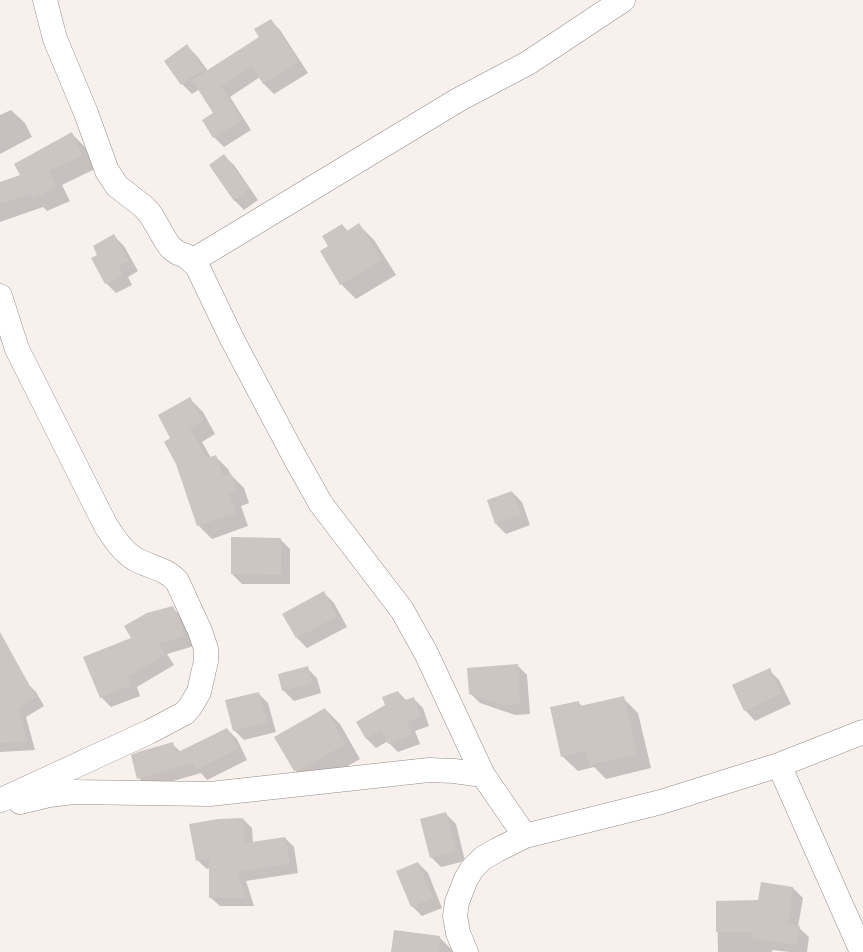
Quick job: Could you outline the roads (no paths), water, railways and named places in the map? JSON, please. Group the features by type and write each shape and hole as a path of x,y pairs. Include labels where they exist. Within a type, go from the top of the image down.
{"street":[{"path":"45,0 55,39 107,171 117,186 148,211 171,248 192,260 201,273 232,339 321,504 402,610 422,645 483,775 525,836"},
{"path":"192,260 458,100 528,63 624,0"},
{"path":"0,296 17,349 106,526 122,550 135,559 160,569 177,581 206,648 206,661 198,692 185,713 150,732 50,777 4,803"},
{"path":"466,952 458,933 455,916 456,902 472,869 483,858 497,850 525,836 661,802 779,765 863,732"},
{"path":"779,765 862,952"},
{"path":"4,803 74,792 210,794 429,770 483,775"}]}
